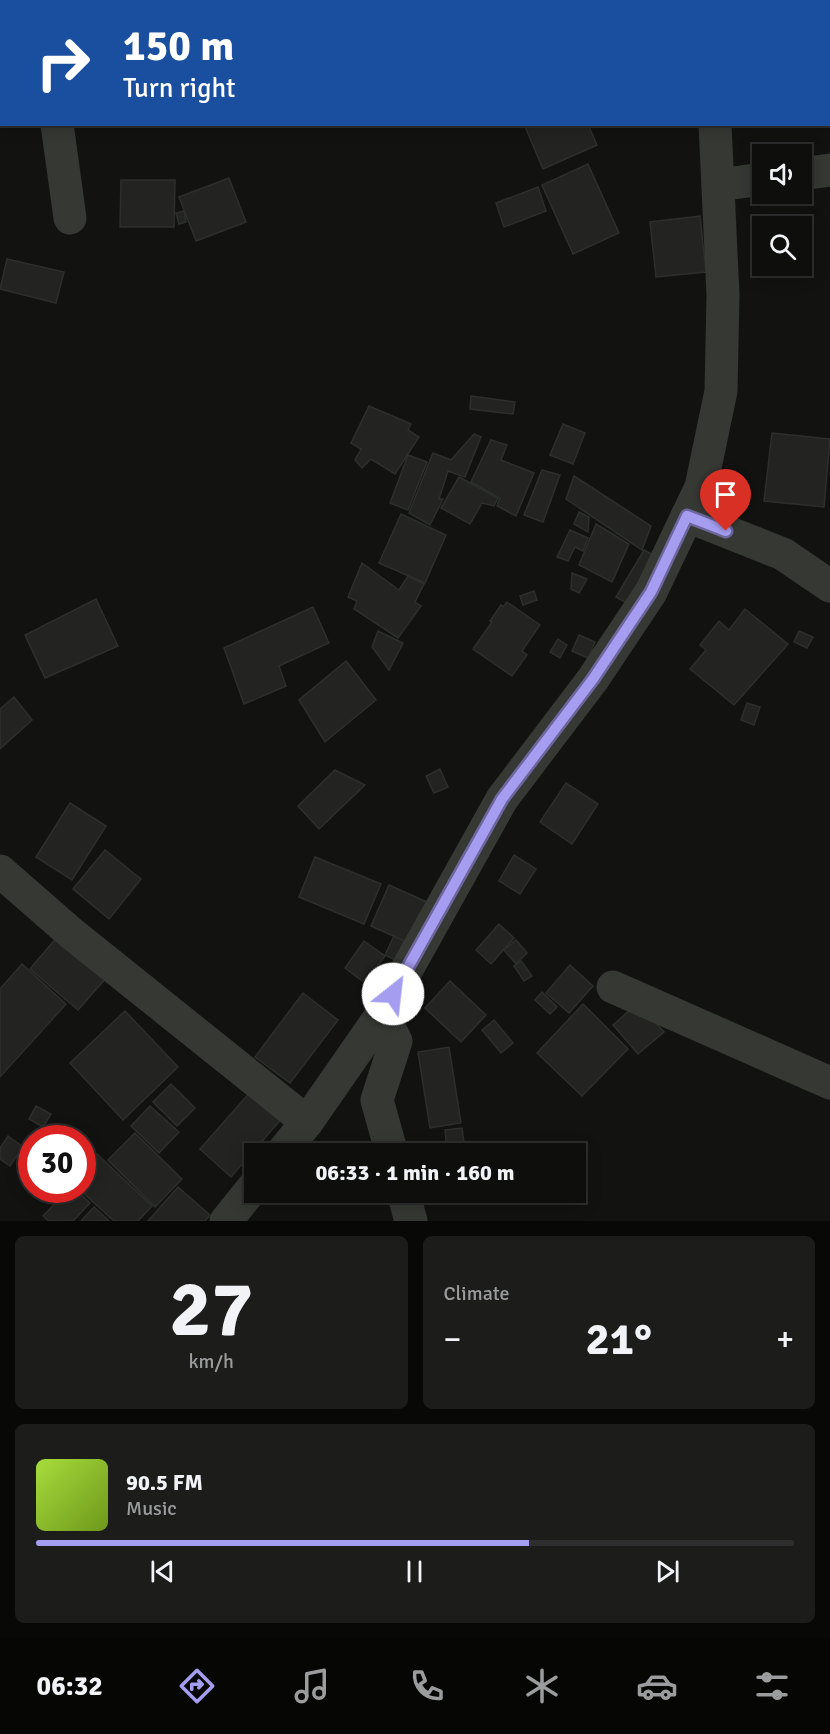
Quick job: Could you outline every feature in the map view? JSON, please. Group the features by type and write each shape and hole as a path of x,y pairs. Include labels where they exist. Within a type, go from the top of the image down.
{"street":[{"path":"57,126 70,218"},
{"path":"290,1143 382,1014 502,799 593,679 651,592 701,488 721,391 723,295 715,126"},
{"path":"812,172 830,170"},
{"path":"718,185 752,180"},
{"path":"687,516 783,554 830,586"},
{"path":"0,871 71,933 307,1122"},
{"path":"613,987 830,1083"},
{"path":"382,1014 396,1041 377,1100 389,1143"},
{"path":"226,1221 244,1199"},
{"path":"406,1203 411,1221"}],"building":[{"path":"525,126 589,126 597,145 543,169"},
{"path":"588,164 619,233 573,254 542,185"},
{"path":"229,178 246,222 196,241 179,197"},
{"path":"121,180 175,180 174,227 120,227"},
{"path":"538,187 546,211 504,227 496,203"},
{"path":"184,211 186,222 179,224 176,213"},
{"path":"700,216 706,272 656,277 650,222"},
{"path":"7,259 64,272 56,303 0,289"},
{"path":"471,396 515,402 513,414 470,409"},
{"path":"369,406 411,424 408,430 419,437 395,474 371,459 362,468 355,460 361,449 351,443"},
{"path":"563,424 585,433 573,464 550,455"},
{"path":"772,433 830,439 824,507 764,501"},
{"path":"474,434 481,437 465,477 448,471 439,499 443,499 430,525 409,513 433,453 451,460"},
{"path":"491,440 507,445 501,460 534,473 516,516 497,506 500,498 471,482"},
{"path":"408,455 427,462 408,510 390,503"},
{"path":"542,470 560,475 543,522 524,515"},
{"path":"574,476 651,526 642,550 566,499"},
{"path":"459,477 498,498 494,506 482,503 470,524 441,508"},
{"path":"579,512 589,517 588,532 574,524"},
{"path":"401,514 446,535 425,583 379,563"},
{"path":"596,524 629,544 612,582 579,565"},
{"path":"570,530 588,538 583,551 575,547 568,561 557,557"},
{"path":"644,550 661,559 635,608 616,597"},
{"path":"362,563 399,590 408,576 424,584 415,602 421,606 398,638 354,609 357,601 348,597"},
{"path":"572,573 587,579 579,593 571,589"},
{"path":"534,591 537,600 523,605 520,596"},
{"path":"96,599 118,646 45,678 25,635"},
{"path":"507,602 540,625 522,651 527,655 512,676 473,649 501,605 503,607"},
{"path":"313,607 329,643 279,666 286,686 244,704 224,648"},
{"path":"745,609 788,644 734,705 690,669 706,650 700,645 719,621 729,630"},
{"path":"378,631 403,643 389,670 372,647"},
{"path":"799,631 813,637 807,648 794,642"},
{"path":"579,635 595,642 588,658 572,651"},
{"path":"558,639 567,645 560,658 550,652"},
{"path":"346,661 376,700 325,742 299,700"},
{"path":"14,697 32,720 0,749 0,709"},
{"path":"747,703 760,707 754,725 741,720"},
{"path":"440,769 448,787 434,793 426,776"},
{"path":"335,770 365,785 319,829 298,806"},
{"path":"566,783 598,804 572,844 540,822"},
{"path":"70,803 106,826 72,880 36,857"},
{"path":"105,850 141,879 109,919 73,889"},
{"path":"514,855 536,869 520,894 499,881"},
{"path":"315,857 381,884 364,924 299,897"},
{"path":"389,885 427,902 409,943 371,926"},
{"path":"499,924 514,938 491,964 476,950"},
{"path":"58,936 106,978 78,1010 30,969"},
{"path":"394,936 404,941 395,960 385,955"},
{"path":"516,940 527,953 516,964 504,950"},
{"path":"364,941 385,956 365,983 345,968"},
{"path":"521,961 532,976 524,981 514,966"},
{"path":"22,964 66,1004 0,1077 0,989"},
{"path":"570,965 593,986 569,1013 546,993"},
{"path":"450,981 486,1015 461,1042 425,1008"},
{"path":"542,992 557,1007 550,1014 535,1000"},
{"path":"303,993 338,1020 290,1083 255,1057"},
{"path":"638,1003 664,1032 638,1054 613,1025"},
{"path":"583,1004 628,1049 582,1096 537,1053"},
{"path":"125,1011 178,1067 123,1120 70,1063"},
{"path":"494,1020 513,1043 501,1053 482,1030"},
{"path":"449,1047 461,1123 430,1128 418,1052"},
{"path":"171,1084 195,1108 177,1126 153,1102"},
{"path":"253,1089 283,1117 260,1143 244,1143 244,1162 231,1177 200,1149"},
{"path":"36,1106 51,1114 44,1125 29,1119"},
{"path":"150,1106 179,1132 159,1153 131,1126"},
{"path":"462,1128 464,1143 446,1143 445,1130"},
{"path":"135,1133 182,1179 155,1207 108,1160"},
{"path":"8,1136 18,1143 18,1154 10,1166 0,1159 0,1148"},
{"path":"96,1155 152,1206 138,1221 114,1221 94,1203"},
{"path":"178,1187 210,1215 205,1221 148,1221"},
{"path":"56,1203 90,1203 73,1221 49,1221 43,1216"},
{"path":"94,1207 109,1221 81,1221"}],"route":[{"path":"393,994 502,799 593,679 651,592 687,516 726,531"}]}
